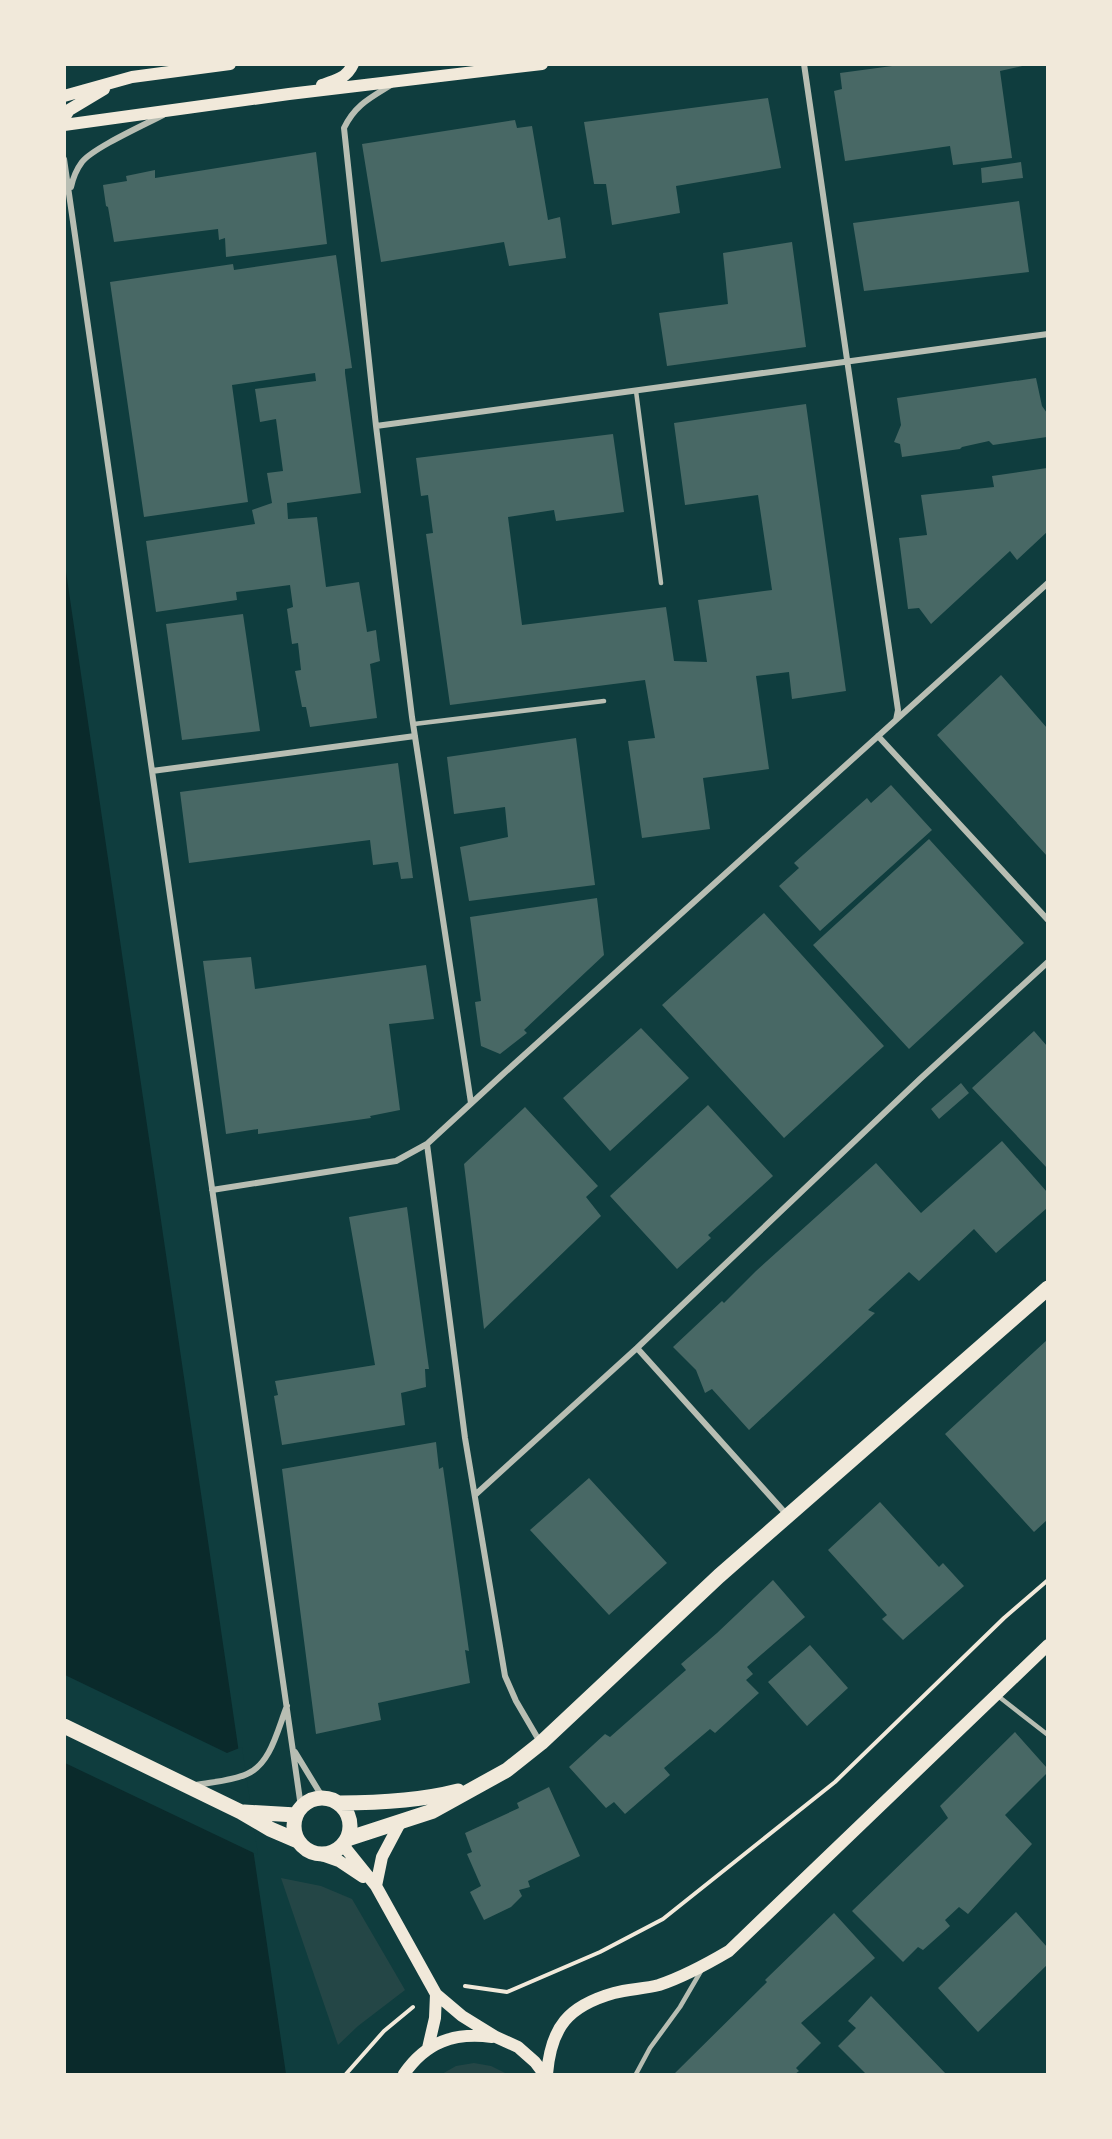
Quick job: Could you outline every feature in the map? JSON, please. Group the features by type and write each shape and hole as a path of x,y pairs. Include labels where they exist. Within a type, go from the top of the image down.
{"main road":[{"path":"64,96 132,77 230,64"},
{"path":"289,94 339,79 351,69 353,64"},
{"path":"64,125 289,94 542,64"},
{"path":"64,118 69,110 89,97 108,86 132,77"},
{"path":"345,1842 433,1811 507,1770 541,1743 719,1576 1047,1288"},
{"path":"546,2074 559,2029 578,2006 614,1993 659,1984 704,1966 729,1951 1047,1646"},
{"path":"64,1725 241,1812 269,1822 309,1851 347,1866 376,1886"},
{"path":"269,1822 299,1811 315,1799 323,1798 339,1803 393,1802 429,1798 479,1786"},
{"path":"322,1855 337,1851 350,1832 349,1816 339,1803"},
{"path":"298,1841 295,1833 299,1811"},
{"path":"376,1886 382,1857 399,1823"},
{"path":"345,1842 376,1886 436,1994 462,2016 496,2037 518,2047 546,2074"},
{"path":"428,2048 435,2018 436,1994"},
{"path":"404,2074 428,2048 449,2038 472,2035 496,2037"}],"street":[{"path":"804,64 898,710 895,720"},
{"path":"397,82 361,104 350,115 344,128 376,426 415,736 471,1103"},
{"path":"70,194 73,176 83,160 107,144 171,111"},
{"path":"64,159 287,1705 299,1811"},
{"path":"376,426 1047,334"},
{"path":"212,1190 396,1161 427,1144 1047,583"},
{"path":"152,771 415,736"},
{"path":"878,736 1047,920"},
{"path":"475,1495 637,1347 928,1071 1047,962"},
{"path":"427,1144 465,1438 505,1676 516,1701 541,1743"},
{"path":"637,1347 788,1517"},
{"path":"190,1787 246,1775 256,1769 266,1758 287,1705"},
{"path":"292,1748 323,1798"}],"lane":[{"path":"636,391 661,583"},
{"path":"414,724 604,701"},
{"path":"996,1694 1047,1735"},
{"path":"636,2074 650,2048 680,2007 704,1966"}],"path":[{"path":"507,1992 600,1952 663,1919 834,1782 1004,1618 1047,1580"}],"shaded area":[{"path":"64,558 286,2074 65,2074"},
{"path":"281,1878 321,1886 352,1899 405,1990 358,2026 338,2045"},
{"path":"474,2063 491,2066 507,2074 442,2074 456,2066"}],"pier":[{"path":"65,1675 227,1753 242,1747 258,1855 65,1763"}],"building":[{"path":"907,64 1031,64 1000,71 1012,158 953,165 950,146 845,161 834,91 842,89 840,73"},
{"path":"768,98 781,168 676,186 680,213 612,225 606,184 594,184 584,122"},
{"path":"515,120 517,128 532,126 548,220 560,217 566,258 509,266 504,242 381,262 362,144"},
{"path":"316,152 327,244 226,257 225,238 219,240 218,229 114,242 103,185 127,181 126,176 155,170 155,178"},
{"path":"1021,162 1023,178 982,183 981,168"},
{"path":"1019,201 1029,272 864,291 853,223"},
{"path":"792,242 806,347 667,366 659,313 728,304 723,253"},
{"path":"336,255 352,368 345,369 345,373 361,493 287,503 288,519 317,517 326,587 359,582 367,632 376,630 380,661 370,664 377,718 310,727 306,707 302,707 295,671 301,670 298,643 292,644 287,609 293,607 290,585 236,592 237,600 156,612 146,541 255,524 252,510 272,503 267,473 283,471 276,419 260,422 255,389 316,381 315,373 232,385 248,502 144,517 110,282 233,264 234,270"},
{"path":"1036,378 1042,406 1047,413 1047,437 993,445 989,441 960,449 902,457 900,444 894,442 901,425 897,398"},
{"path":"806,404 846,691 792,699 789,672 756,676 769,769 703,778 710,829 642,838 628,741 655,738 645,680 450,705 426,534 433,533 428,495 421,496 416,458 613,434 624,512 556,521 554,510 508,517 522,625 666,607 674,661 707,662 698,600 772,590 758,495 685,505 674,423"},
{"path":"1047,468 1047,532 1017,560 1010,551 931,624 919,608 908,609 899,538 927,535 921,495 994,487 992,476"},
{"path":"243,614 260,731 182,740 166,624"},
{"path":"1001,675 1047,728 1047,856 937,735"},
{"path":"576,738 595,885 469,901 460,847 508,837 505,807 454,814 447,757"},
{"path":"398,763 413,878 401,879 398,862 373,865 370,840 189,863 180,792"},
{"path":"891,785 932,830 820,931 779,886 799,868 794,863 867,798 871,803"},
{"path":"929,839 1024,943 909,1049 813,945"},
{"path":"597,898 604,955 524,1030 527,1033 500,1054 481,1046 475,1002 481,1001 470,917"},
{"path":"764,913 884,1046 784,1138 662,1005"},
{"path":"251,957 255,989 426,965 434,1019 389,1024 400,1110 370,1116 371,1118 258,1134 258,1129 226,1134 203,961"},
{"path":"641,1028 689,1078 610,1151 563,1098"},
{"path":"1034,1031 1047,1046 1047,1168 972,1088"},
{"path":"961,1083 969,1093 939,1119 931,1109"},
{"path":"708,1105 773,1176 708,1235 711,1238 677,1269 610,1196"},
{"path":"525,1107 598,1186 586,1197 601,1216 484,1329 464,1164"},
{"path":"1002,1141 1047,1192 1047,1208 996,1253 974,1229 919,1281 909,1272 868,1310 875,1313 749,1430 712,1389 705,1393 696,1370 673,1347 876,1163 921,1213"},
{"path":"407,1207 429,1369 425,1369 426,1387 401,1393 405,1425 282,1445 274,1396 278,1395 275,1381 375,1365 349,1217"},
{"path":"1047,1340 1047,1520 1034,1532 945,1434"},
{"path":"436,1442 439,1469 443,1467 469,1651 465,1650 470,1683 378,1703 381,1720 316,1734 282,1469"},
{"path":"589,1478 667,1563 609,1615 530,1530"},
{"path":"880,1502 939,1567 943,1563 964,1586 903,1640 882,1619 887,1615 828,1550"},
{"path":"773,1580 805,1617 747,1667 753,1674 746,1680 759,1693 715,1733 710,1729 664,1768 670,1775 625,1814 614,1802 606,1808 569,1767 605,1734 610,1737 686,1670 681,1664"},
{"path":"810,1645 848,1688 807,1726 768,1682"},
{"path":"1015,1732 1047,1768 1047,1773 1005,1815 1032,1844 968,1914 959,1907 945,1920 950,1926 923,1950 918,1947 903,1962 852,1911 948,1818 940,1806"},
{"path":"549,1787 580,1856 528,1881 530,1887 519,1890 522,1896 511,1907 484,1920 470,1892 481,1886 467,1854 472,1852 465,1833 519,1808 517,1803"},
{"path":"1016,1912 1047,1947 1047,1965 978,2032 938,1988"},
{"path":"834,1913 875,1958 801,2023 821,2043 796,2068 799,2071 795,2074 674,2074 767,1982 765,1980"},
{"path":"871,1996 946,2074 866,2074 838,2046 856,2028 848,2021"}]}
